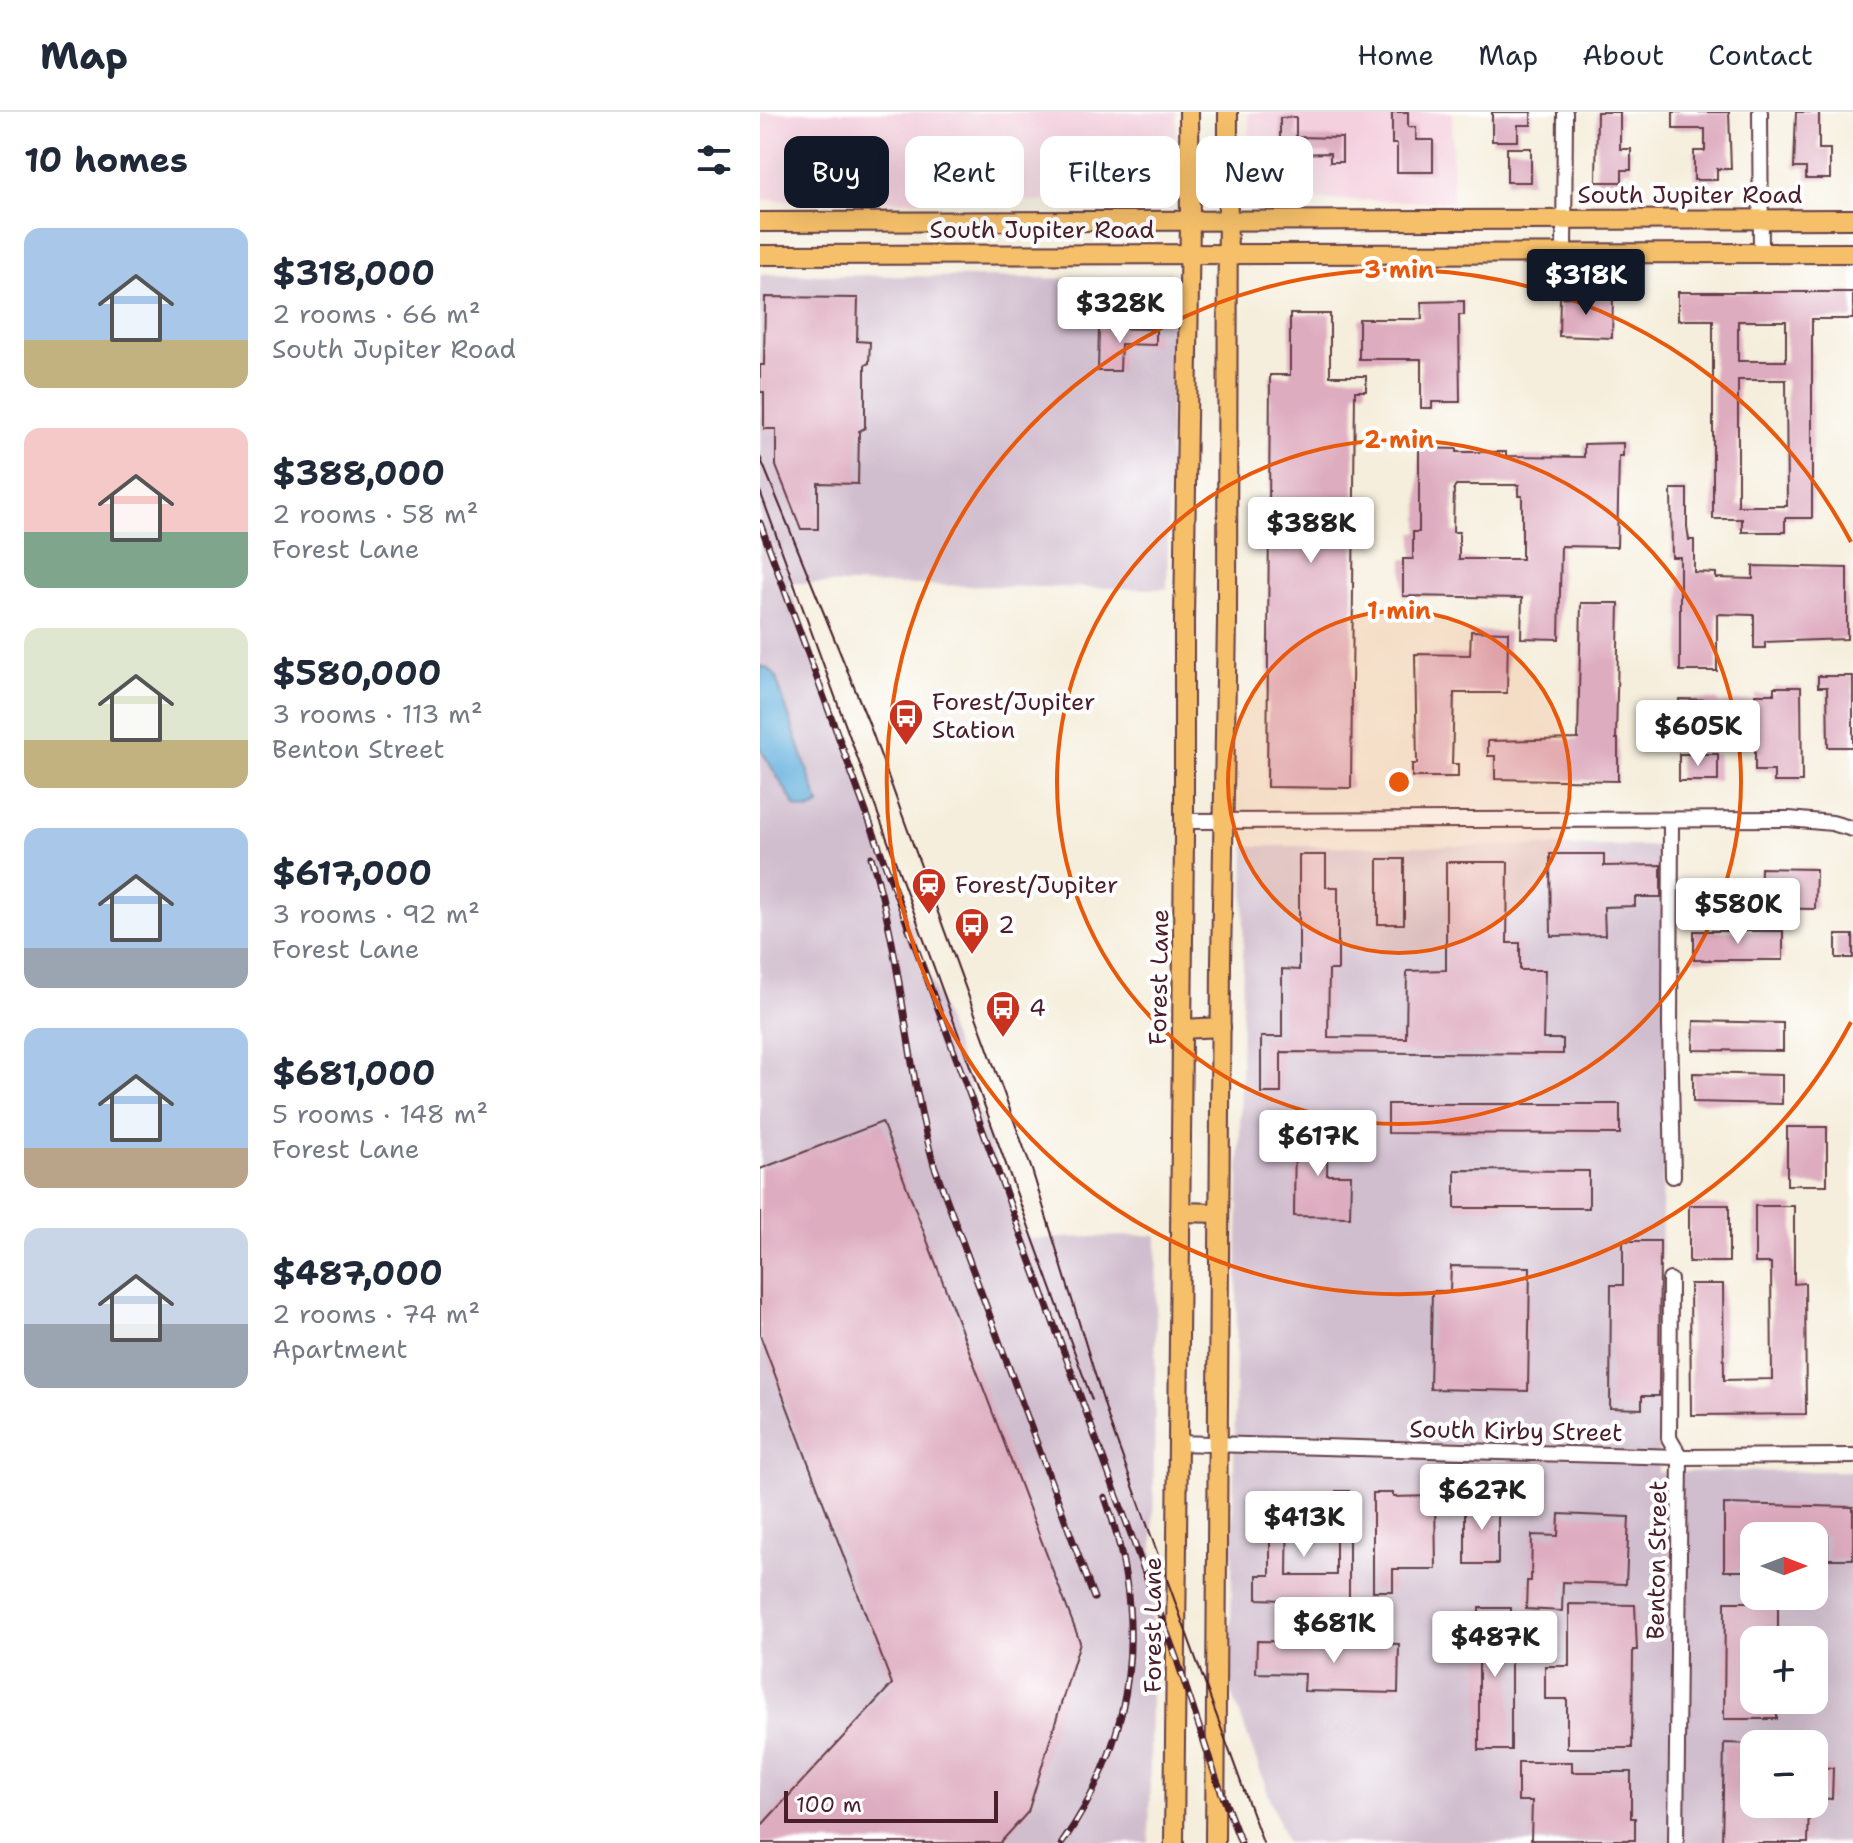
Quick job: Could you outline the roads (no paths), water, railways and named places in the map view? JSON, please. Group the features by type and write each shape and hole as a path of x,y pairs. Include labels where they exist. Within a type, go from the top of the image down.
{"main road":[{"name":"Forest Lane","path":"1174,1843 1189,112"},
{"path":"1215,1843 1228,112"},
{"name":"South Jupiter Road","path":"760,222 1853,219"},
{"path":"884,222 885,254"},
{"name":"South Jupiter Road","path":"760,255 1853,253"},
{"path":"1182,1029 1221,1027"},
{"path":"1180,1212 1219,1213"}],"street":[{"path":"1564,252 1565,112"},
{"path":"1760,112 1761,252"},
{"path":"1184,821 1789,819 1832,823 1853,829"},
{"path":"1671,820 1673,1176"},
{"name":"Benton Street","path":"1670,1280 1669,1438 1680,1457 1676,1843"},
{"name":"South Kirby Street","path":"1177,1443 1680,1457 1853,1456"}],"water":[{"path":"760,666 775,675 819,805 808,810 796,807 760,748"}],"tram line":[{"path":"760,457 868,721 1032,1170 1110,1423 1263,1843"},
{"path":"760,491 1092,1400"}],"railway":[{"path":"760,523 1177,1660 1241,1843"},
{"path":"871,857 890,934 916,1088 934,1165 1094,1598"},
{"path":"1062,1843 1087,1802 1106,1761 1120,1719 1128,1676 1130,1632 1127,1587 1119,1543 1105,1497"}],"place":[{"name":"Forest/Jupiter Station","path":"906,747"},
{"name":"Forest/Jupiter","path":"929,916"},
{"name":"2","path":"972,956"},
{"name":"4","path":"1003,1039"}]}
